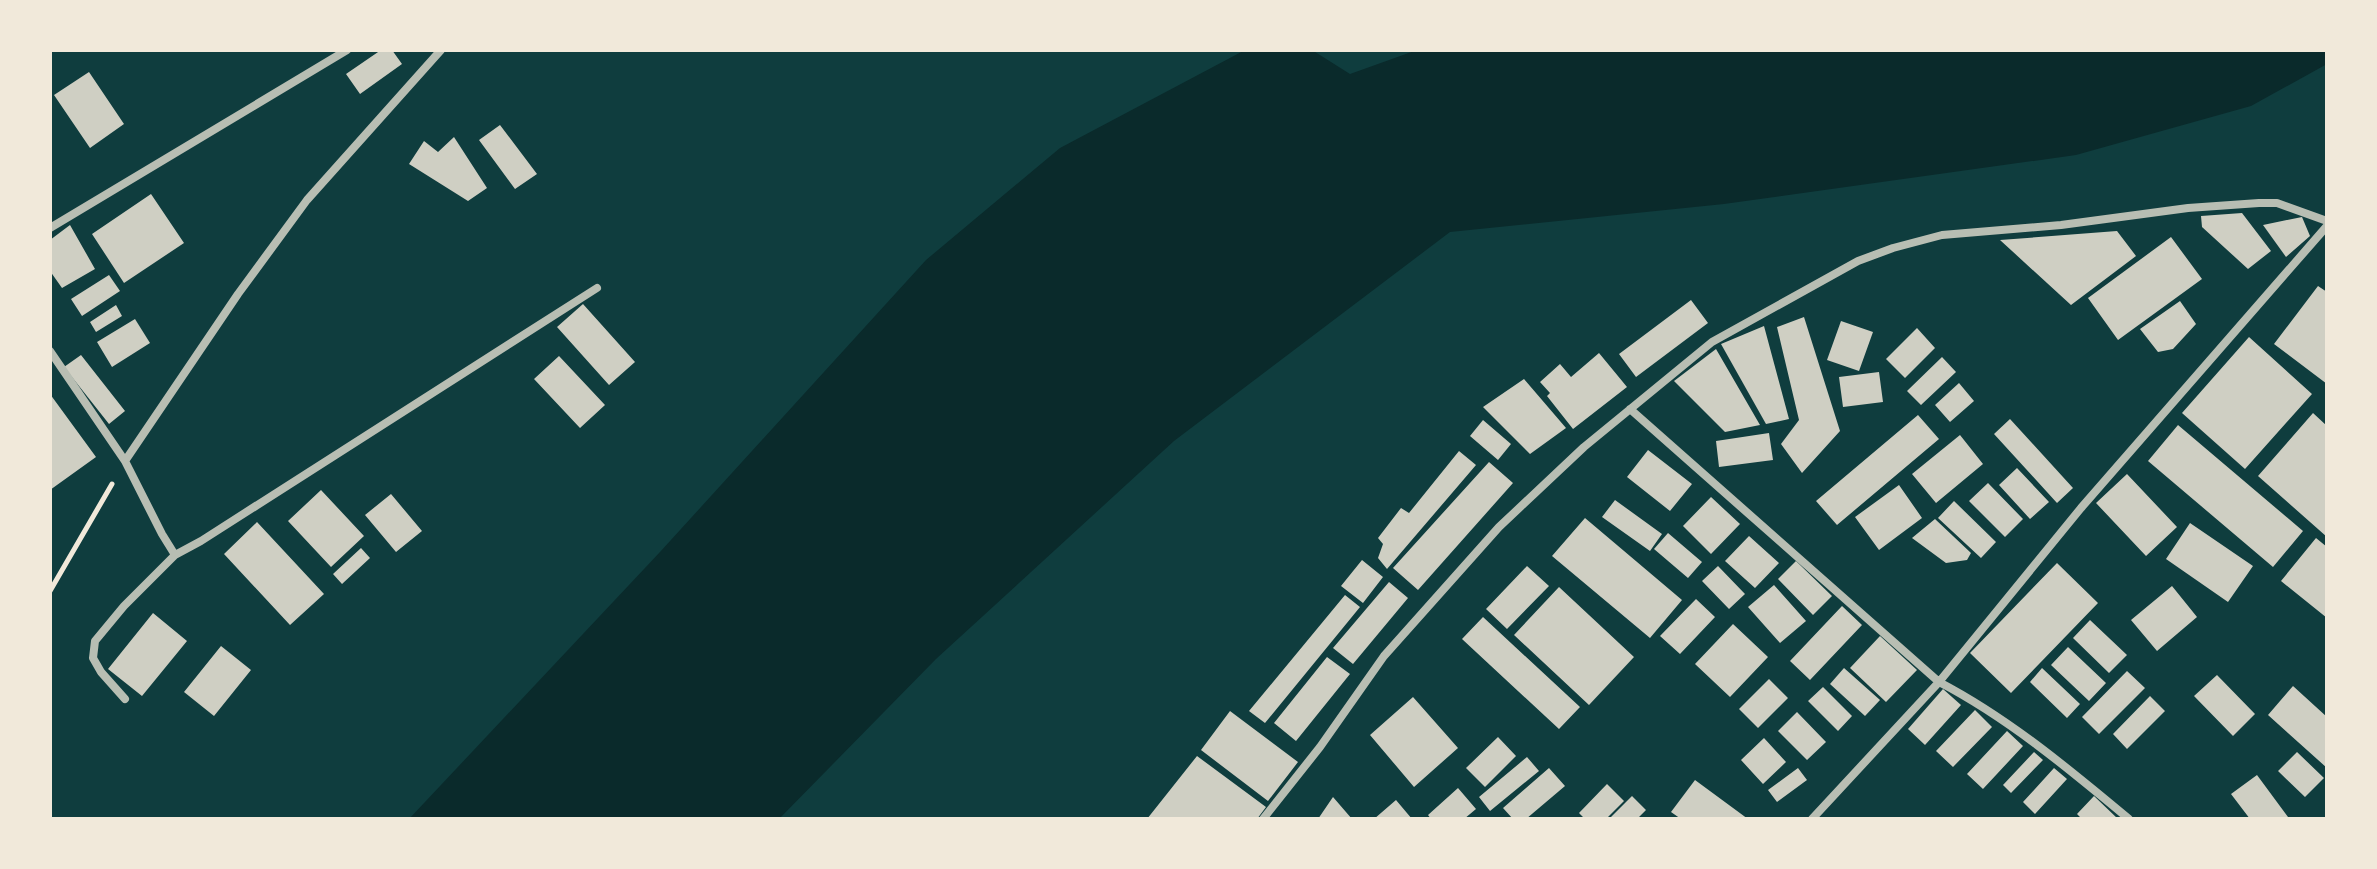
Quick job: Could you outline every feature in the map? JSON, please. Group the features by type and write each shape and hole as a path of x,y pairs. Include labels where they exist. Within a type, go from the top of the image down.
{"street":[{"path":"50,228 347,50"},
{"path":"125,461 238,294 307,200 441,50"},
{"path":"1263,819 1320,747 1384,656 1499,527 1584,447 1712,342 1858,261 1942,235 2259,203 2277,203 2327,224 2081,508 1939,682 1812,819"},
{"path":"125,699 93,658 95,641 124,606 175,555 597,288"},
{"path":"50,351 125,461 175,555"},
{"path":"1630,409 1939,682 1972,699 2067,768 2129,819"}],"path":[{"path":"50,591 125,461"}],"water":[{"path":"1245,50 1312,50 1350,74 1417,50 2327,50 2327,64 2251,106 2076,155 1724,204 1450,232 1174,441 936,659 779,819 409,819 660,552 926,260 1060,148"}],"building":[{"path":"381,50 392,50 402,64 360,94 346,74"},
{"path":"89,72 124,124 90,148 54,95"},
{"path":"500,125 537,174 515,189 479,140"},
{"path":"454,137 487,188 468,201 409,164 424,141 438,152"},
{"path":"151,194 184,243 124,283 92,234"},
{"path":"2242,213 2271,251 2248,269 2202,227 2201,216"},
{"path":"2302,217 2310,236 2286,257 2263,225"},
{"path":"70,225 95,269 62,288 50,271 50,240"},
{"path":"2117,231 2136,256 2071,305 2000,240"},
{"path":"2171,237 2202,279 2118,340 2088,298"},
{"path":"109,275 120,291 82,316 71,299"},
{"path":"2318,286 2327,292 2327,384 2274,344"},
{"path":"1691,300 1708,323 1636,377 1619,354"},
{"path":"2180,301 2196,324 2173,349 2158,352 2140,329"},
{"path":"583,304 635,362 609,385 557,327"},
{"path":"116,305 122,316 96,332 90,322"},
{"path":"1804,317 1840,431 1802,473 1781,444 1799,420 1777,327"},
{"path":"135,319 150,343 112,367 97,342"},
{"path":"1841,321 1873,332 1859,371 1827,360"},
{"path":"1764,326 1789,419 1766,424 1721,344"},
{"path":"1917,328 1935,348 1905,378 1886,359"},
{"path":"2249,337 2312,394 2245,469 2182,413"},
{"path":"1716,349 1760,425 1725,432 1674,381"},
{"path":"1599,353 1627,387 1573,429 1540,382 1560,364 1571,377"},
{"path":"81,355 125,411 109,424 64,367"},
{"path":"559,356 605,405 580,428 534,379"},
{"path":"1942,357 1956,372 1921,405 1907,391"},
{"path":"1879,372 1883,402 1843,407 1839,377"},
{"path":"1524,379 1566,428 1530,454 1483,407"},
{"path":"1959,383 1974,401 1950,422 1935,405"},
{"path":"50,394 96,457 50,490"},
{"path":"2313,413 2327,426 2327,537 2258,476"},
{"path":"1918,415 1939,439 1837,525 1816,501"},
{"path":"2010,419 2073,488 2057,503 1994,434"},
{"path":"1483,420 1511,444 1498,460 1470,436"},
{"path":"2178,425 2303,531 2273,567 2148,461"},
{"path":"1769,433 1773,460 1719,467 1716,441"},
{"path":"1960,435 1983,464 1936,503 1912,474"},
{"path":"1648,450 1692,484 1670,511 1627,477"},
{"path":"1459,451 1476,465 1387,569 1378,558 1383,544 1378,538 1401,508 1409,513"},
{"path":"1489,462 1513,483 1418,590 1393,568"},
{"path":"2017,468 2049,502 2030,519 1999,485"},
{"path":"2127,474 2177,527 2146,556 2096,503"},
{"path":"1988,483 2023,519 2005,537 1969,501"},
{"path":"1899,485 1922,518 1879,550 1855,517"},
{"path":"321,490 364,536 331,567 288,521"},
{"path":"391,494 422,531 396,552 365,515"},
{"path":"1711,497 1740,524 1711,554 1683,526"},
{"path":"1615,500 1662,534 1650,551 1602,517"},
{"path":"1954,501 1996,542 1981,558 1938,518"},
{"path":"1585,518 1682,600 1650,638 1552,556"},
{"path":"1935,519 1971,553 1967,560 1946,563 1912,538"},
{"path":"257,522 324,594 290,625 224,554"},
{"path":"2190,523 2253,566 2228,602 2166,559"},
{"path":"1668,533 1702,562 1688,578 1654,549"},
{"path":"1749,536 1779,563 1755,588 1725,561"},
{"path":"2316,538 2327,547 2327,618 2281,581"},
{"path":"361,548 370,558 342,584 333,574"},
{"path":"1362,560 1383,577 1363,603 1341,586"},
{"path":"1796,561 1832,596 1813,615 1778,579"},
{"path":"2057,563 2098,603 2011,693 1970,653"},
{"path":"1527,566 1549,586 1507,629 1486,609"},
{"path":"1718,566 1745,594 1729,609 1702,581"},
{"path":"1389,582 1408,598 1353,664 1333,648"},
{"path":"1774,585 1806,621 1780,643 1748,607"},
{"path":"2172,586 2197,617 2157,651 2131,620"},
{"path":"1559,587 1634,657 1589,705 1514,635"},
{"path":"1345,595 1360,607 1265,723 1249,711"},
{"path":"1696,599 1715,617 1680,654 1660,636"},
{"path":"1842,606 1862,625 1810,680 1790,661"},
{"path":"153,613 187,641 142,696 108,669"},
{"path":"1483,617 1580,707 1559,729 1462,639"},
{"path":"2090,620 2127,655 2109,673 2073,638"},
{"path":"1733,624 1768,657 1730,697 1695,664"},
{"path":"1880,636 1917,670 1886,702 1850,668"},
{"path":"221,646 251,670 214,716 184,692"},
{"path":"2068,647 2106,683 2089,701 2051,665"},
{"path":"1327,657 1350,674 1296,741 1274,723"},
{"path":"1844,668 1880,700 1865,716 1830,684"},
{"path":"2042,668 2080,704 2067,718 2030,682"},
{"path":"2127,671 2145,688 2099,734 2082,717"},
{"path":"2217,675 2255,714 2233,736 2194,696"},
{"path":"1769,679 1788,698 1758,728 1739,709"},
{"path":"2293,686 2327,717 2327,768 2268,715"},
{"path":"1823,687 1852,716 1838,731 1808,701"},
{"path":"1943,689 1961,705 1925,745 1908,729"},
{"path":"2150,696 2165,711 2127,749 2113,734"},
{"path":"1413,697 1458,748 1414,787 1370,735"},
{"path":"1975,710 1992,727 1953,767 1936,751"},
{"path":"1230,711 1298,762 1268,801 1201,750"},
{"path":"1797,712 1826,742 1807,760 1778,731"},
{"path":"2007,731 2023,746 1983,789 1967,774"},
{"path":"1498,737 1516,756 1485,787 1466,768"},
{"path":"1764,738 1786,762 1763,784 1741,760"},
{"path":"2034,752 2043,760 2011,793 2003,785"},
{"path":"2297,752 2324,778 2305,797 2278,771"},
{"path":"1197,756 1266,807 1257,819 1147,819"},
{"path":"1527,757 1539,771 1490,811 1479,797"},
{"path":"1549,768 1565,786 1526,819 1513,819 1503,808"},
{"path":"1798,768 1807,780 1777,802 1768,790"},
{"path":"2054,768 2067,779 2035,814 2023,802"},
{"path":"2257,775 2288,817 2250,819 2231,794"},
{"path":"1695,780 1748,819 1681,819 1671,812"},
{"path":"1607,784 1624,801 1606,819 1585,819 1579,813"},
{"path":"1458,788 1476,809 1464,819 1431,819 1428,815"},
{"path":"1632,796 1646,810 1637,819 1609,819"},
{"path":"2094,796 2118,819 2082,819 2077,814"},
{"path":"1333,797 1352,819 1318,819"},
{"path":"1396,800 1412,819 1374,819"}]}
